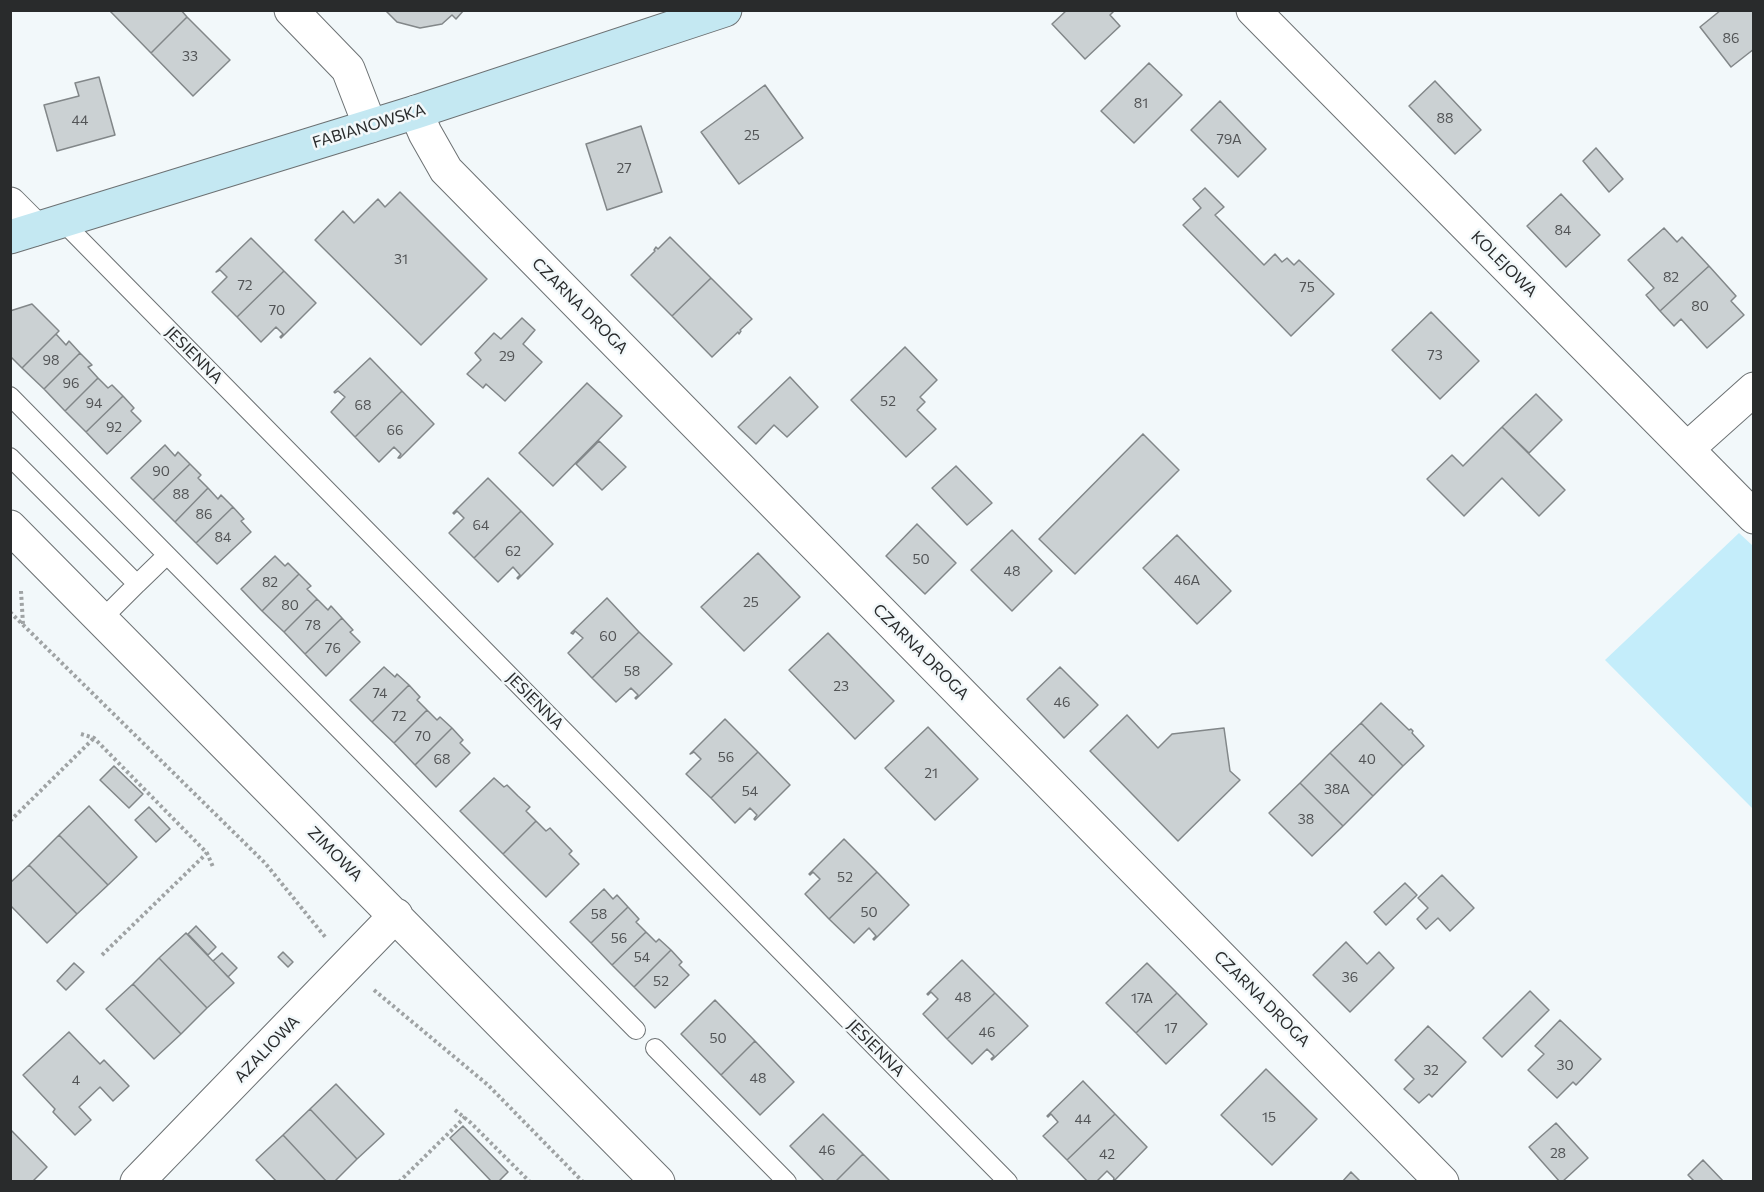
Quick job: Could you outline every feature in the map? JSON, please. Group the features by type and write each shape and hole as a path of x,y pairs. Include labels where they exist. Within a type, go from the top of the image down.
{"street":[{"path":"291,10 348,69 370,126"},
{"name":"FABIANOWSKA","path":"36,229 416,112 725,10"},
{"name":"KOLEJOWA","path":"1253,10 1754,517"},
{"name":"CZARNA DROGA","path":"416,112 446,170 1442,1182"},
{"path":"10,204 36,229"},
{"path":"1687,449 1754,389"},
{"name":"ZIMOWA","path":"13,536 102,619 658,1182"},
{"name":"AZALIOWA","path":"137,1182 396,915"}],"lane":[{"name":"JESIENNA","path":"36,229 1008,1182"},
{"path":"10,396 636,1030"},
{"path":"10,457 137,584"},
{"path":"102,619 167,555"},
{"path":"655,1048 787,1182"}],"path":[{"path":"10,612 265,863 321,933 375,991 488,1085 583,1182"},
{"path":"81,734 94,738 207,853 213,867"},
{"path":"10,821 94,738"},
{"path":"102,955 207,853"},
{"path":"455,1110 465,1117 530,1182"},
{"path":"399,1182 465,1117"}],"shaded area":[{"path":"1739,533 1753,546 1753,809 1605,660"}],"building":[{"path":"109,10 181,10 187,17 151,53"},
{"path":"385,10 464,10 456,19 452,15 442,24 420,28 397,22"},
{"path":"1067,10 1115,10 1110,15 1120,26 1085,59 1052,24"},
{"path":"1721,10 1754,10 1754,49 1731,67 1700,27"},
{"path":"187,17 230,60 193,96 151,53"},
{"path":"1149,63 1182,95 1134,143 1101,111"},
{"path":"99,77 115,135 57,151 44,105 79,96 75,83"},
{"path":"1435,81 1481,130 1455,154 1409,106"},
{"path":"765,85 803,138 739,184 701,132"},
{"path":"1220,101 1266,149 1238,177 1191,130"},
{"path":"641,126 662,192 607,210 586,144"},
{"path":"1596,148 1623,179 1609,192 1583,161"},
{"path":"1205,188 1224,207 1215,215 1264,265 1275,254 1282,262 1287,258 1294,265 1299,260 1334,294 1291,336 1183,225 1201,208 1193,199"},
{"path":"400,192 487,279 421,345 315,240 343,211 354,223 378,199 385,207"},
{"path":"1561,194 1600,235 1566,267 1527,226"},
{"path":"1664,228 1677,242 1682,237 1709,266 1660,311 1646,295 1654,288 1628,260"},
{"path":"670,237 711,278 672,316 631,275 655,251 656,247 658,249"},
{"path":"251,238 284,271 237,317 212,292 227,277 220,270 216,272"},
{"path":"1709,266 1736,296 1731,301 1744,315 1707,348 1681,319 1674,326 1660,311"},
{"path":"284,271 316,303 281,338 283,334 276,327 261,342 237,317"},
{"path":"711,278 752,319 740,330 739,334 738,332 712,357 672,316"},
{"path":"32,304 59,331 22,368 10,356 10,311"},
{"path":"1431,312 1479,361 1440,399 1392,350"},
{"path":"522,318 535,330 523,344 542,362 505,401 486,384 483,388 467,374 481,360 475,353 494,333 501,339"},
{"path":"56,334 66,345 69,341 80,353 44,389 22,368"},
{"path":"905,347 937,380 920,397 925,402 917,410 936,429 906,457 851,400"},
{"path":"80,353 92,365 88,367 98,378 65,411 44,389"},
{"path":"370,358 402,391 355,437 331,412 345,397 338,391 334,392"},
{"path":"790,377 818,407 787,437 774,425 756,444 738,427"},
{"path":"98,378 108,388 112,385 123,396 86,432 65,411"},
{"path":"587,383 622,416 553,486 519,453"},
{"path":"402,391 434,424 400,458 398,458 401,454 394,447 379,462 355,437"},
{"path":"1536,394 1562,420 1529,453 1502,427"},
{"path":"123,396 134,408 131,411 141,421 107,454 86,432"},
{"path":"1502,427 1565,490 1539,516 1502,478 1464,516 1427,479 1452,455 1463,466"},
{"path":"1143,434 1179,470 1075,574 1039,539"},
{"path":"599,441 626,467 602,490 576,464"},
{"path":"165,445 175,456 178,452 190,464 153,500 131,478"},
{"path":"190,464 201,475 198,478 208,488 175,522 153,500"},
{"path":"956,466 992,503 967,525 932,488"},
{"path":"488,478 521,511 474,558 449,533 464,518 457,511 453,513"},
{"path":"208,488 218,499 221,495 233,507 196,543 175,522"},
{"path":"233,507 244,519 241,521 251,532 217,564 196,543"},
{"path":"521,511 553,544 518,579 520,575 513,567 498,582 474,558"},
{"path":"917,524 956,563 925,594 886,556"},
{"path":"1012,530 1052,571 1012,611 971,570"},
{"path":"1177,535 1231,591 1197,624 1143,568"},
{"path":"758,553 800,597 744,651 701,607"},
{"path":"275,556 285,566 288,563 299,574 262,611 241,589"},
{"path":"299,574 311,586 307,589 317,599 284,632 262,611"},
{"path":"607,598 639,632 592,678 568,653 583,638 575,631 571,633"},
{"path":"317,599 328,610 331,606 342,618 305,654 284,632"},
{"path":"342,618 353,630 350,632 360,642 326,676 305,654"},
{"path":"639,632 672,664 636,699 638,695 631,688 616,702 592,678"},
{"path":"828,633 894,701 855,739 789,670"},
{"path":"384,667 395,677 397,674 409,685 372,722 350,700"},
{"path":"1060,667 1098,705 1064,738 1027,699"},
{"path":"409,685 420,697 417,700 427,710 394,743 372,722"},
{"path":"1381,703 1409,730 1413,731 1412,733 1424,746 1403,766 1361,723"},
{"path":"427,710 437,720 440,717 452,728 415,765 394,743"},
{"path":"1127,715 1158,748 1172,734 1224,728 1230,771 1240,780 1178,841 1090,751"},
{"path":"725,719 758,752 711,798 686,774 701,759 694,752 690,754"},
{"path":"1361,723 1403,766 1373,796 1330,753"},
{"path":"928,727 978,779 935,820 885,768"},
{"path":"452,728 463,740 460,743 470,753 436,787 415,765"},
{"path":"758,752 790,785 755,820 757,815 750,808 735,823 711,798"},
{"path":"1330,753 1373,796 1343,826 1300,783"},
{"path":"114,766 143,794 129,808 100,780"},
{"path":"494,778 504,787 507,785 530,807 526,811 536,821 503,854 460,811"},
{"path":"1300,783 1343,826 1312,856 1269,813"},
{"path":"89,806 137,857 108,885 59,835"},
{"path":"149,807 170,829 156,842 135,820"},
{"path":"536,821 546,831 550,828 572,851 569,854 579,864 546,897 503,854"},
{"path":"59,835 108,885 77,914 29,865"},
{"path":"844,839 877,872 829,919 805,894 820,879 813,872 809,874"},
{"path":"29,865 77,914 47,943 10,905 10,883"},
{"path":"877,872 909,905 874,940 876,936 869,928 854,943 829,919"},
{"path":"1442,875 1474,908 1450,931 1438,918 1426,929 1417,919 1428,908 1418,898"},
{"path":"1405,883 1417,895 1386,925 1374,912"},
{"path":"604,889 613,899 617,895 628,907 591,943 570,922"},
{"path":"628,907 639,919 636,922 646,932 612,965 591,943"},
{"path":"196,926 216,947 208,955 188,934"},
{"path":"646,932 656,942 659,939 671,950 634,987 612,965"},
{"path":"186,933 234,983 207,1008 159,958"},
{"path":"1346,942 1367,964 1379,952 1394,968 1350,1012 1313,975"},
{"path":"671,950 682,962 679,965 689,975 655,1008 634,987"},
{"path":"283,952 293,962 288,967 278,957"},
{"path":"222,953 237,968 228,977 213,961"},
{"path":"159,958 207,1008 181,1034 133,984"},
{"path":"962,960 995,993 947,1039 923,1014 938,999 931,992 927,994"},
{"path":"74,963 84,972 66,990 57,981"},
{"path":"1147,963 1177,993 1136,1033 1106,1003"},
{"path":"133,984 181,1034 154,1059 106,1009"},
{"path":"1530,991 1549,1010 1502,1057 1483,1038"},
{"path":"995,993 1028,1026 992,1060 994,1056 987,1049 972,1064 947,1039"},
{"path":"1177,993 1207,1024 1166,1064 1136,1033"},
{"path":"715,1000 755,1041 721,1075 681,1034"},
{"path":"1560,1020 1601,1059 1576,1085 1573,1082 1557,1098 1528,1070 1544,1054 1535,1046"},
{"path":"1428,1026 1466,1062 1432,1097 1429,1094 1419,1103 1404,1089 1414,1079 1395,1060"},
{"path":"69,1032 100,1064 104,1060 129,1086 113,1101 100,1087 79,1107 91,1120 75,1135 53,1112 55,1109 23,1075"},
{"path":"755,1041 794,1082 760,1115 721,1075"},
{"path":"1266,1069 1317,1119 1272,1165 1221,1115"},
{"path":"1083,1081 1115,1114 1067,1160 1043,1136 1058,1122 1051,1114 1047,1116"},
{"path":"336,1084 384,1134 357,1159 310,1109"},
{"path":"310,1109 357,1159 334,1182 327,1182 283,1135"},
{"path":"823,1114 863,1154 835,1182 825,1182 790,1146"},
{"path":"1115,1114 1147,1147 1113,1182 1114,1178 1107,1171 1096,1182 1088,1182 1067,1160"},
{"path":"1556,1123 1588,1158 1562,1182 1529,1147"},
{"path":"463,1126 508,1172 498,1182 492,1182 450,1138"},
{"path":"10,1129 47,1167 32,1182 10,1182"},
{"path":"283,1135 327,1182 277,1182 256,1160"},
{"path":"863,1154 891,1182 835,1182"},
{"path":"1703,1160 1724,1182 1695,1182 1688,1175"},
{"path":"1351,1172 1361,1182 1342,1182"}]}
